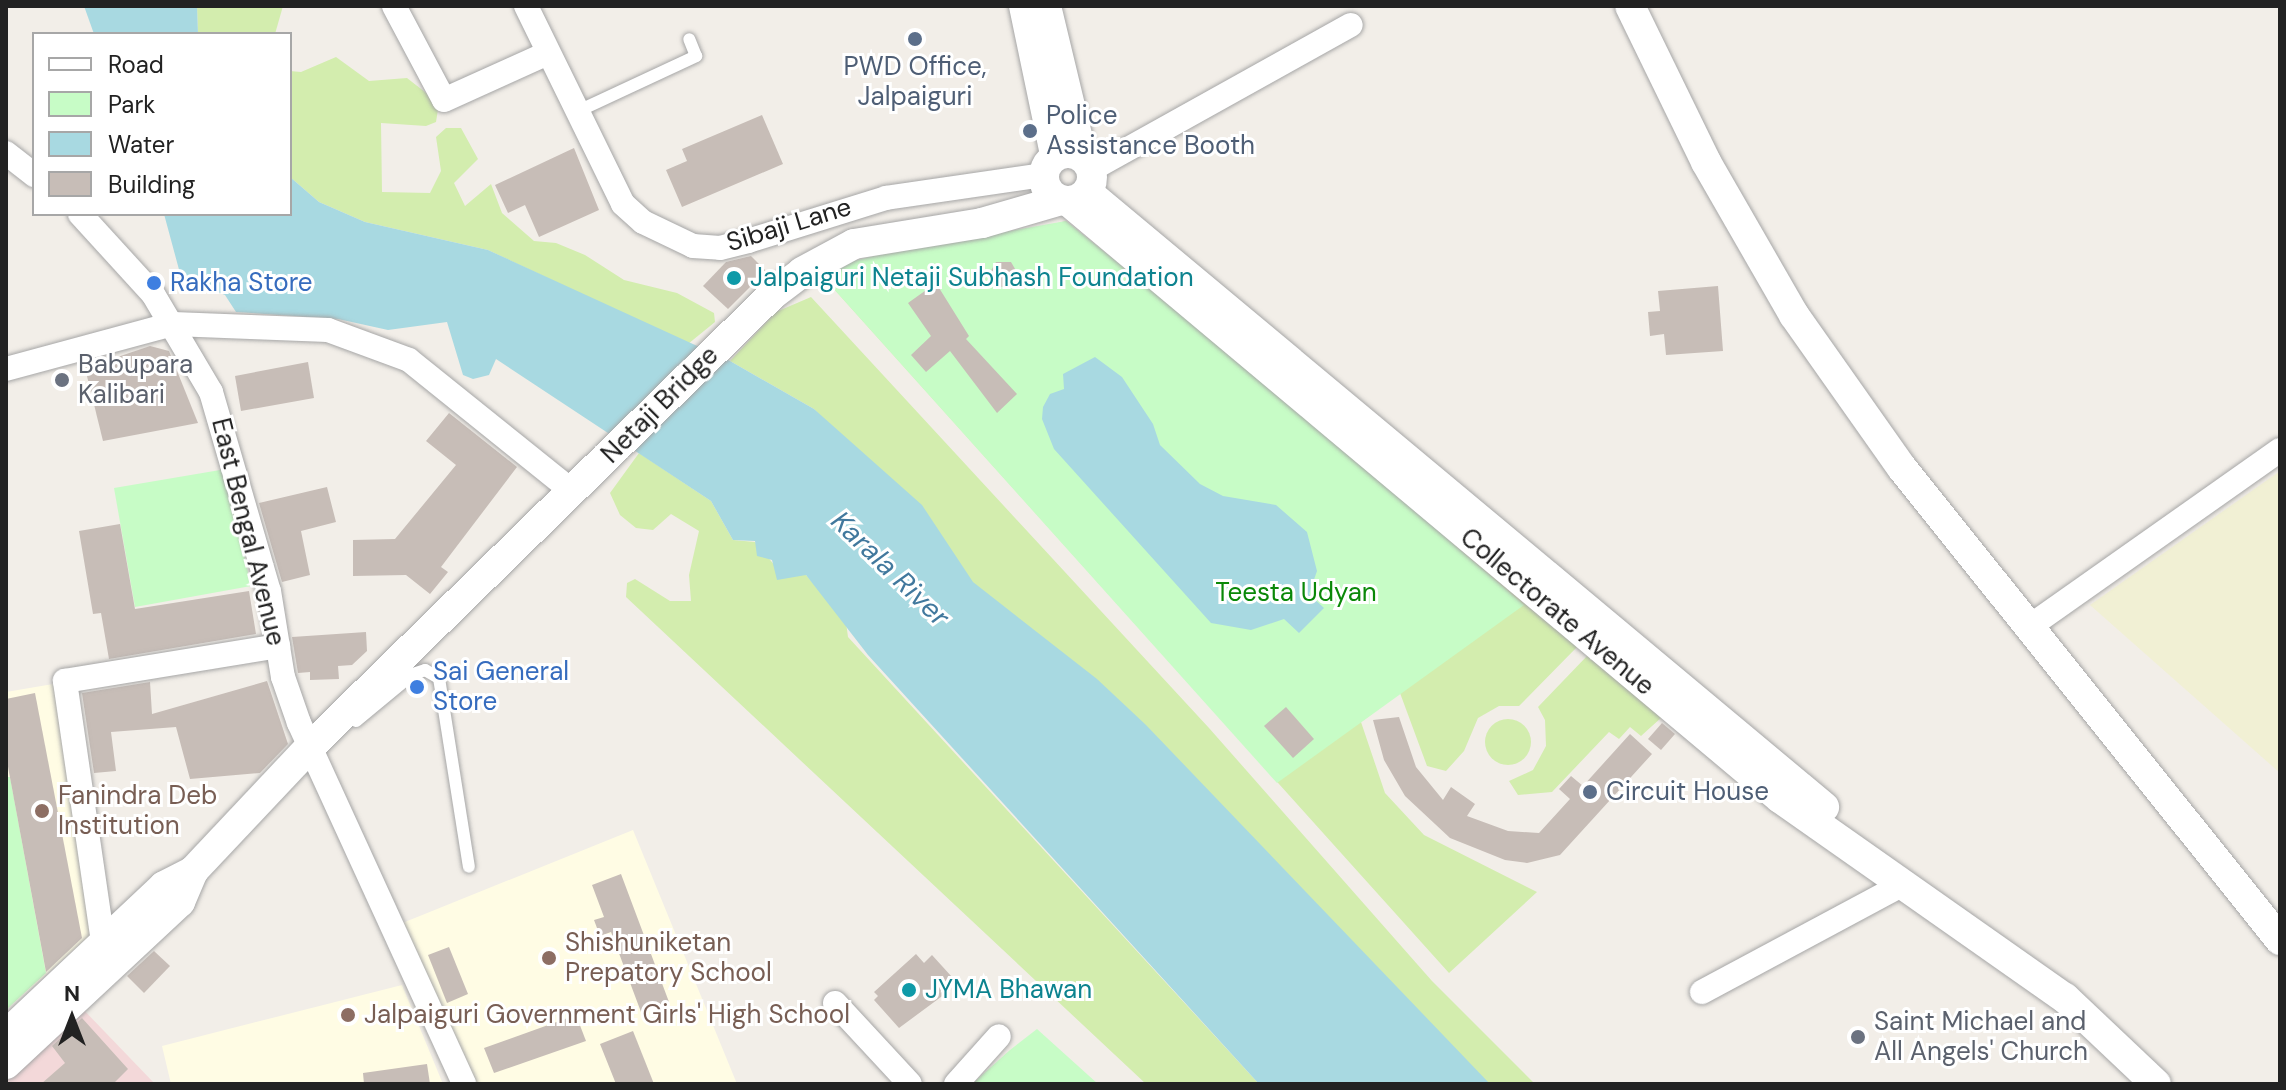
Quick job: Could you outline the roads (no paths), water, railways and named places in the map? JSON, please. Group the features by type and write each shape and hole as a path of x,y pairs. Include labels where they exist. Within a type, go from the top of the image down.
{"street":[{"path":"394,6 444,100 546,54"},
{"name":"Sibaji Lane","path":"526,6 574,113 623,204 643,222 693,246 720,248 886,198 1067,180"},
{"path":"1024,6 1067,180"},
{"path":"1046,6 1067,180"},
{"path":"1630,6 1706,162 1794,315 1902,468 2280,940"},
{"path":"734,332 854,244 982,223 1351,25"},
{"path":"6,153 32,173"},
{"path":"734,332 797,261 849,228 1067,180"},
{"name":"Collectorate Avenue","path":"1067,180 1266,377 1399,466"},
{"name":"Collectorate Avenue","path":"1067,180 1399,466 1907,882 2059,984 2065,998 2156,1084"},
{"name":"East Bengal Avenue","path":"82,216 146,285 173,324 217,409 269,591 283,677 310,747 464,1084"},
{"path":"6,369 173,324 306,328 371,342 427,372 574,480"},
{"name":"Netaji Bridge","path":"193,871 310,747 546,532 574,480 734,332"},
{"path":"2029,627 2280,450"},
{"path":"103,942 65,681 278,646"},
{"path":"6,1035 164,886 193,871"},
{"path":"6,1064 180,902 193,871"},
{"path":"1702,992 1907,882"},
{"path":"835,1003 910,1084"},
{"path":"956,1084 999,1036"}],"lane":[{"path":"574,113 696,56 689,39"},
{"path":"310,747 327,745 413,674 432,672 442,688 469,867"}],"water":[{"path":"84,6 197,6 198,32 93,32"},
{"name":"Karala River","path":"292,179 319,202 365,222 488,250 730,361 814,409 922,505 973,582 1097,679 1146,725 1490,1084 1259,1084 868,655 806,575 777,580 772,560 757,556 755,541 733,540 711,501 496,359 489,375 473,379 463,375 447,322 388,330 338,319 236,312 225,295 181,277 165,216 292,216"},
{"path":"1095,357 1122,377 1153,424 1160,445 1200,484 1223,496 1276,505 1307,532 1317,571 1309,594 1324,608 1299,633 1284,619 1251,630 1211,623 1054,449 1042,419 1043,407 1050,394 1064,389 1063,374"}],"place":[{"name":"PWD Office, Jalpaiguri","path":"915,39"},
{"name":"Police Assistance Booth","path":"1030,131"},
{"name":"Jalpaiguri Netaji Subhash Foundation","path":"734,278"},
{"name":"Rakha Store","path":"154,283"},
{"name":"Babupara Kalibari","path":"62,380"},
{"name":"Sai General Store","path":"417,687"},
{"name":"Circuit House","path":"1590,792"},
{"name":"Fanindra Deb Institution","path":"42,811"},
{"name":"Shishuniketan Prepatory School","path":"549,958"},
{"name":"JYMA Bhawan","path":"909,990"},
{"name":"Jalpaiguri Government Girls' High School","path":"348,1015"},
{"name":"Saint Michael and All Angels' Church","path":"1858,1037"}],"park label":[{"name":"Teesta Udyan","path":"1296,593"}]}
